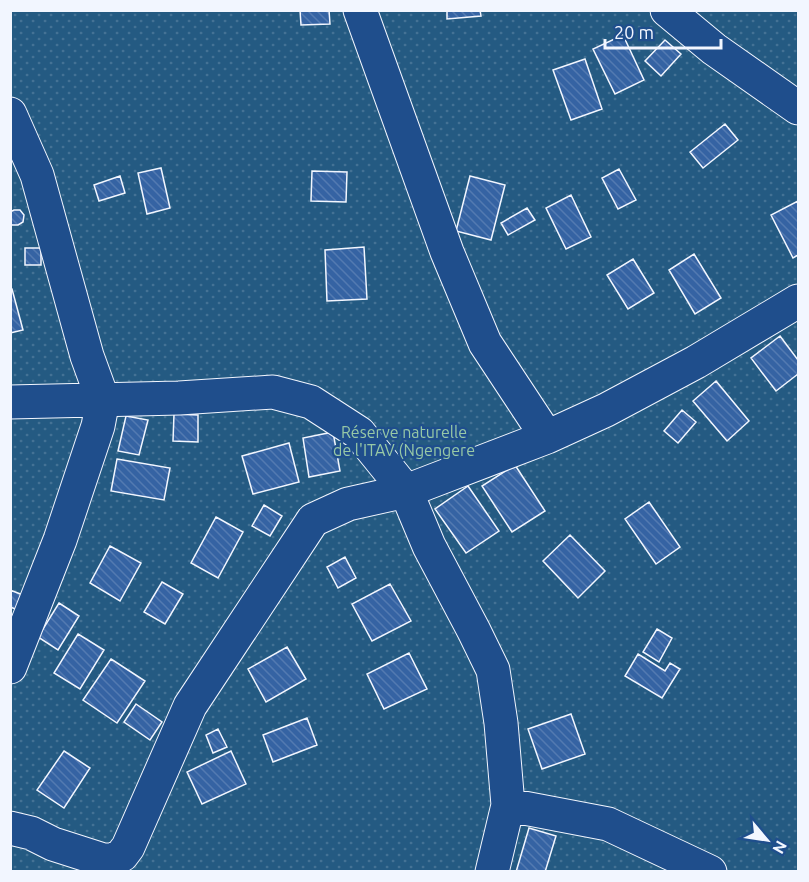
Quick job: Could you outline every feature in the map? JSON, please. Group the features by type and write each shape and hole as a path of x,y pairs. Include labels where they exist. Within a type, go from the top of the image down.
{"street":[{"path":"360,10 447,252 485,343 547,436"},
{"path":"667,10 714,49 798,108"},
{"path":"10,114 37,175 87,356 103,400 98,426 60,540 10,667"},
{"path":"10,828 31,832 53,844 103,860 113,860 122,855 128,847 190,706 313,520 348,504 406,491 547,436 606,410 696,362 798,301"},
{"path":"10,402 178,398 273,392 311,402 359,432 406,491 429,546 493,670 501,723 508,804 492,872"},
{"path":"508,804 608,824 710,872"}],"green space":[{"name":"Réserve naturelle de l'ITAV (Ngengere","path":"11,11 798,11 798,871 11,871"}],"building":[{"path":"300,10 329,10 330,24 301,25"},
{"path":"447,10 480,10 481,16 447,19"},
{"path":"623,35 644,80 615,94 593,49"},
{"path":"665,40 681,54 661,76 645,61"},
{"path":"585,59 602,109 571,120 553,70"},
{"path":"725,124 738,140 703,168 690,152"},
{"path":"161,168 170,208 147,214 138,173"},
{"path":"619,169 636,200 618,209 602,178"},
{"path":"312,171 347,172 346,202 311,201"},
{"path":"120,176 125,193 99,201 94,185"},
{"path":"470,176 505,185 491,240 456,231"},
{"path":"571,195 591,237 566,249 546,208"},
{"path":"798,201 798,255 793,258 771,215"},
{"path":"527,208 535,220 508,235 501,223"},
{"path":"20,210 24,215 23,222 18,225 10,223 10,212"},
{"path":"364,247 367,299 327,301 325,250"},
{"path":"25,248 41,248 41,265 25,265"},
{"path":"694,254 721,298 695,314 669,270"},
{"path":"633,259 654,293 628,309 607,275"},
{"path":"10,289 12,289 23,330 10,333"},
{"path":"780,336 798,360 798,374 776,391 751,358"},
{"path":"716,381 749,421 727,441 693,401"},
{"path":"682,410 696,422 678,443 664,431"},
{"path":"174,414 198,415 198,442 173,441"},
{"path":"126,416 148,420 139,455 118,451"},
{"path":"333,432 340,471 309,477 303,438"},
{"path":"289,443 299,482 253,494 242,456"},
{"path":"117,459 170,468 164,500 111,491"},
{"path":"515,465 545,511 512,532 482,486"},
{"path":"468,486 499,531 466,553 435,509"},
{"path":"649,502 680,547 656,564 625,519"},
{"path":"264,505 282,516 270,536 252,526"},
{"path":"216,517 243,532 218,578 191,563"},
{"path":"570,535 605,571 578,598 543,561"},
{"path":"110,546 141,563 120,601 90,583"},
{"path":"345,557 356,578 338,588 327,567"},
{"path":"162,582 183,594 165,624 144,612"},
{"path":"390,584 411,621 372,641 352,604"},
{"path":"10,590 23,595 18,610 10,607"},
{"path":"59,603 79,616 58,650 38,637"},
{"path":"657,629 672,638 659,662 643,652"},
{"path":"78,634 104,650 80,689 54,673"},
{"path":"287,647 306,679 266,702 248,669"},
{"path":"409,653 427,689 384,709 367,674"},
{"path":"638,654 665,671 670,663 680,669 662,698 625,676"},
{"path":"111,659 145,681 117,723 83,700"},
{"path":"136,704 162,722 150,740 124,722"},
{"path":"571,714 585,754 542,769 528,729"},
{"path":"307,718 317,745 273,762 263,735"},
{"path":"218,729 227,747 213,753 206,735"},
{"path":"64,751 90,768 64,808 37,790"},
{"path":"231,751 246,784 202,804 187,772"},
{"path":"529,828 556,836 545,872 516,872"}]}
